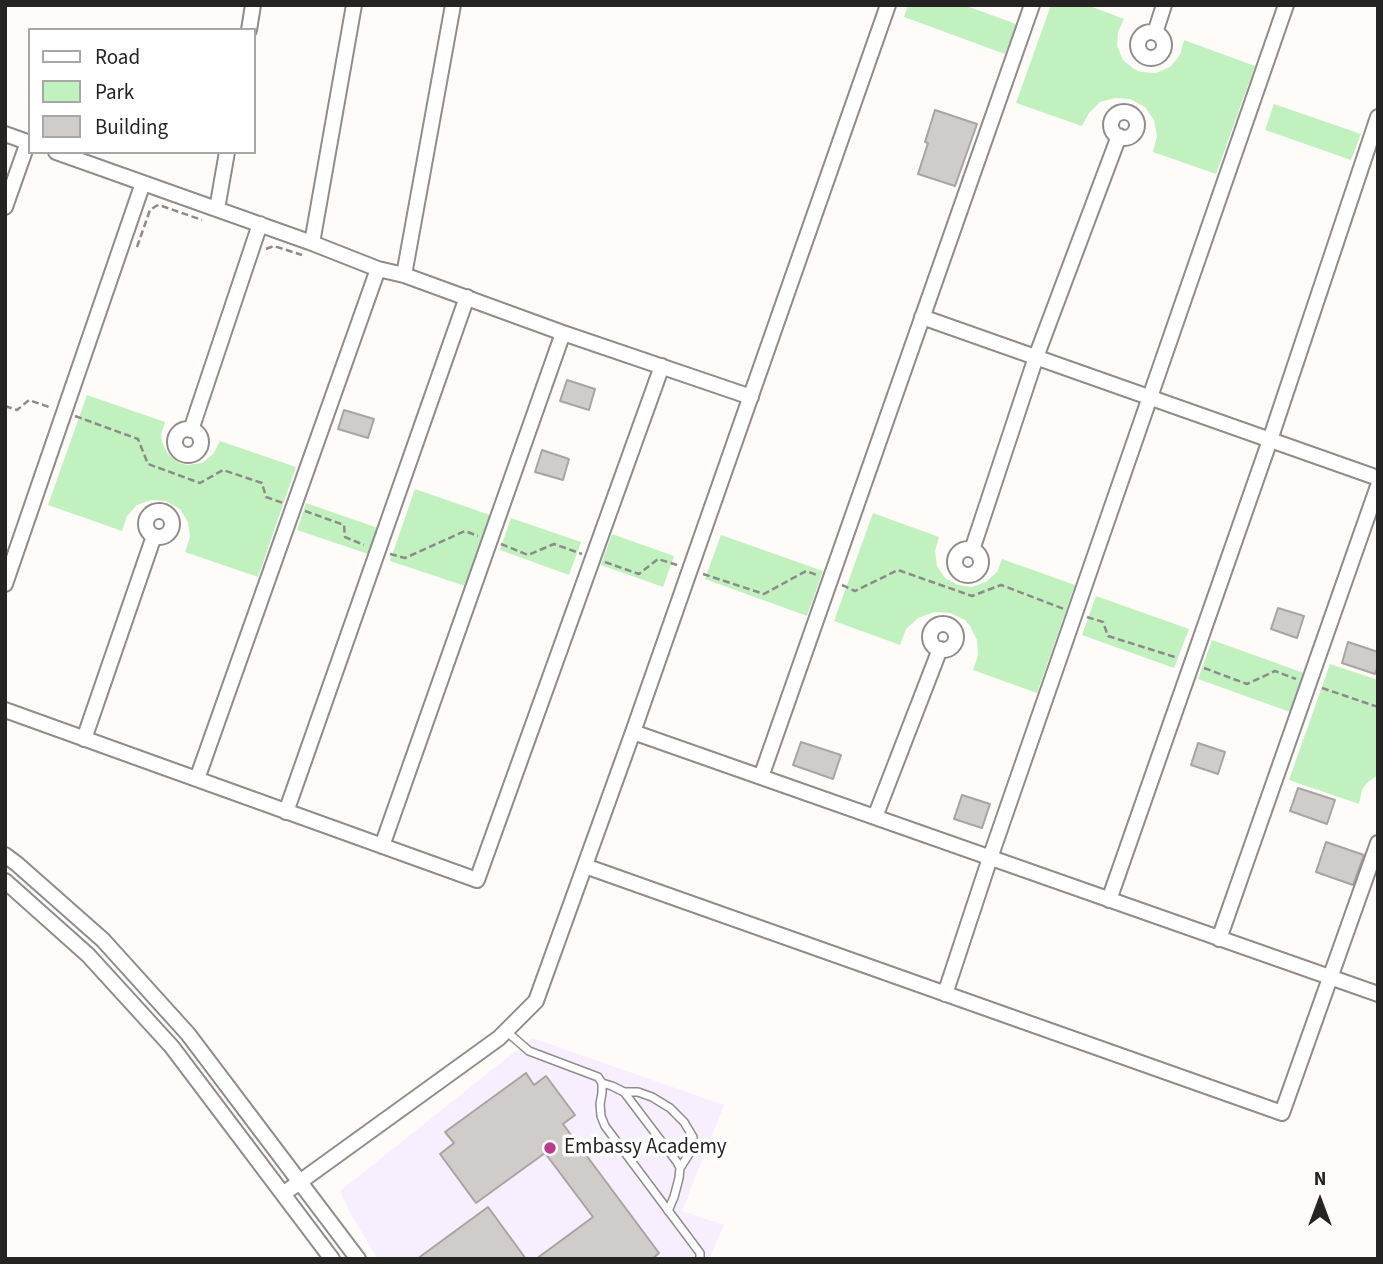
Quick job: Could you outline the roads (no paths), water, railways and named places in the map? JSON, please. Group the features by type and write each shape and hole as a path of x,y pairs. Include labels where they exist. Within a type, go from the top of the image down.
{"street":[{"path":"249,28 253,5"},
{"path":"312,243 354,5"},
{"path":"404,275 453,5"},
{"path":"283,1194 499,1038 536,1001 888,5"},
{"path":"761,777 1032,5"},
{"path":"1155,33 1164,5"},
{"path":"945,993 1286,5"},
{"path":"1109,900 1270,440 1378,117"},
{"path":"5,134 28,143"},
{"path":"972,550 1036,357 1119,136"},
{"path":"5,207 28,146"},
{"path":"62,154 378,269 404,275 751,397"},
{"path":"217,209 227,154"},
{"path":"5,584 143,183"},
{"path":"191,430 260,224"},
{"path":"197,779 378,269"},
{"path":"286,812 467,297"},
{"path":"922,317 1378,478"},
{"path":"382,846 563,333"},
{"path":"5,710 477,880 662,366"},
{"path":"1219,939 1378,486"},
{"path":"84,739 154,536"},
{"path":"875,817 940,649"},
{"path":"633,732 1378,995"},
{"path":"585,866 1282,1113 1378,843"},
{"path":"5,855 103,940 188,1034 358,1259"},
{"path":"5,881 88,955 172,1047 332,1259"}],"lane":[{"path":"506,1031 529,1051 598,1077 602,1083 600,1104 605,1126 700,1252 700,1259"},
{"path":"602,1083 624,1092 680,1168"},
{"path":"624,1092 638,1092 670,1108 684,1122 692,1137 691,1152 680,1168 668,1211"}],"place":[{"name":"Embassy Academy","path":"550,1148"}]}
